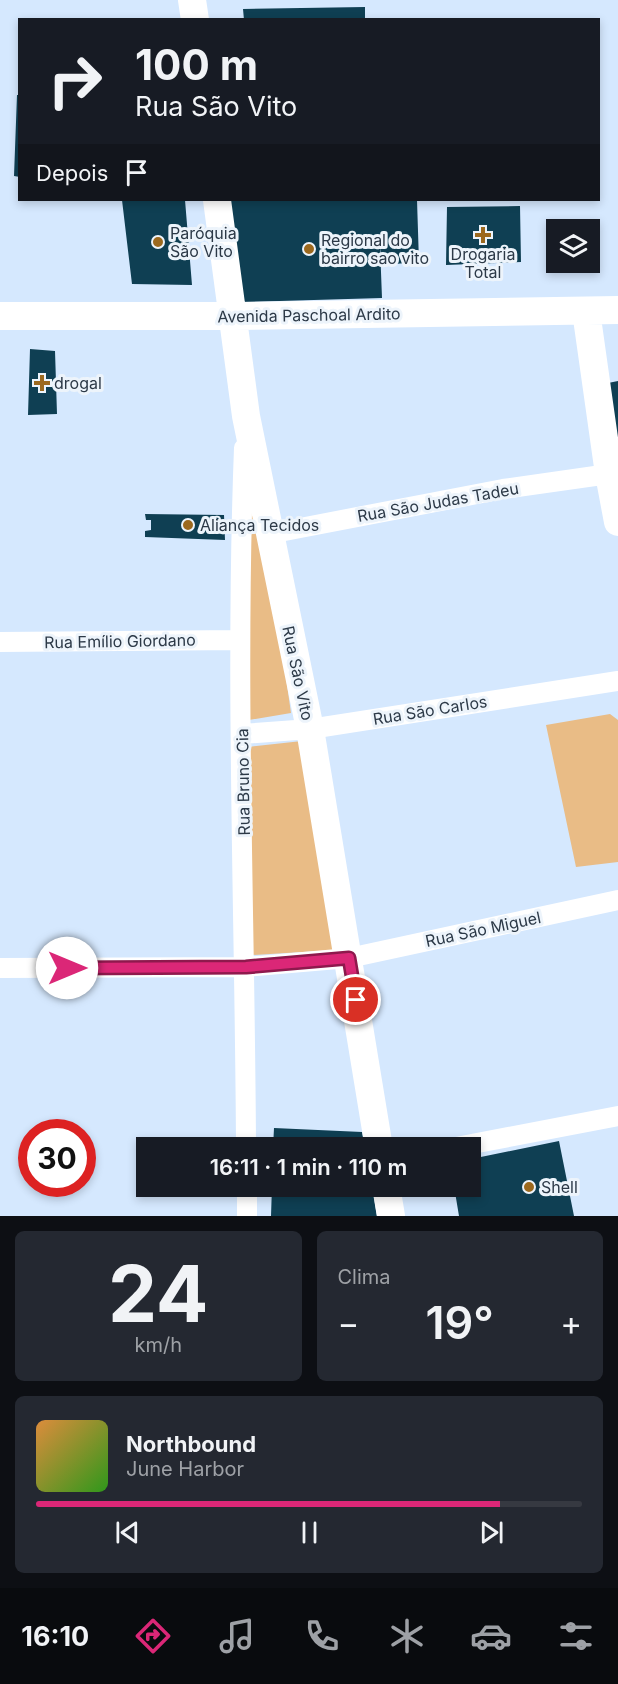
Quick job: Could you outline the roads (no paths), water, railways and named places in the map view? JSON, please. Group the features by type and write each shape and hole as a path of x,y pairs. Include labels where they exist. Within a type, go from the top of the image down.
{"street":[{"path":"192,0 195,18"},
{"name":"Rua São Vito","path":"217,201 246,416 310,729 378,1137"},
{"name":"Avenida Paschoal Ardito","path":"0,316 232,316 618,310"},
{"path":"586,311 618,522"},
{"name":"Rua Bruno Cia","path":"246,416 240,640 246,967 246,1137"},
{"name":"Rua São Judas Tadeu","path":"269,534 503,489 609,474"},
{"name":"Rua Emílio Giordano","path":"0,642 240,640"},
{"name":"Rua São Carlos","path":"242,735 310,729 618,681"},
{"name":"Rua São Miguel","path":"0,968 246,967 349,958 618,900"},
{"path":"481,1142 618,1116"},
{"path":"246,1197 247,1216"},
{"path":"388,1197 391,1216"}],"place":[{"name":"Drogaria Total","path":"483,235"},
{"name":"Paróquia São Vito","path":"158,242"},
{"name":"Regional do bairro sao vito","path":"309,249"},
{"name":"drogal","path":"42,383"},
{"name":"Aliança Tecidos","path":"188,525"},
{"name":"Shell","path":"529,1187"}]}
